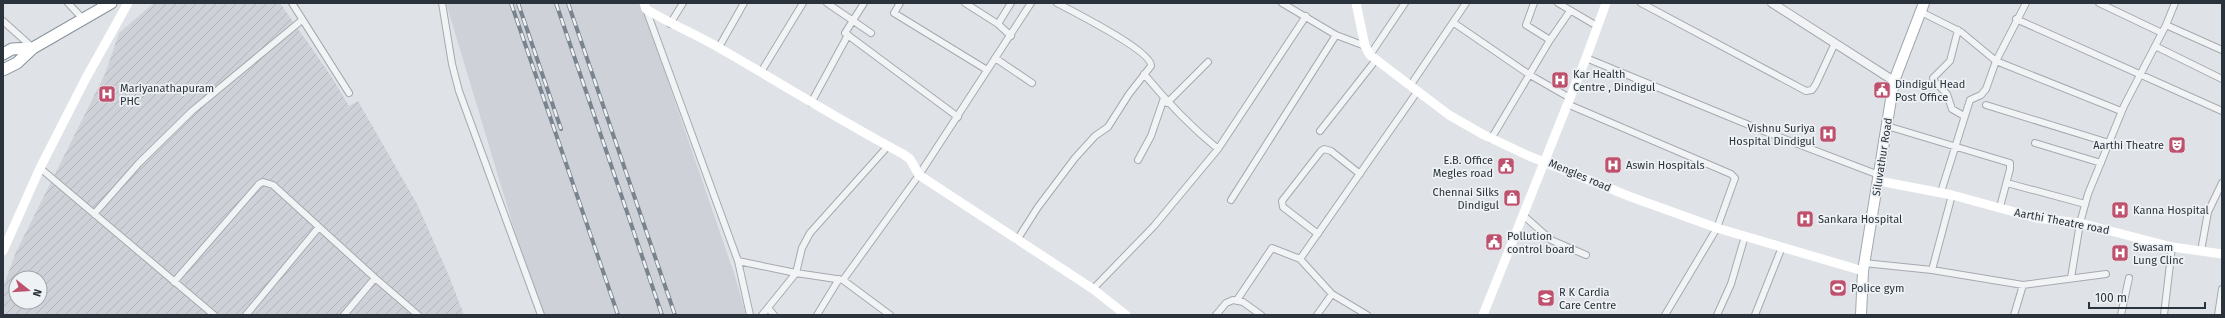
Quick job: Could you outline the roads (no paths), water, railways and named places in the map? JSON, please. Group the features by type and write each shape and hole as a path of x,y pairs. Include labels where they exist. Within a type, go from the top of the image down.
{"highway":[{"path":"3,70 17,64 33,48 84,20 111,3"},
{"path":"3,54 12,49 33,48"}],"main road":[{"path":"3,251 40,168 86,78 128,3"},
{"name":"Mengles road","path":"1356,3 1365,46 1373,58 1449,116 1491,139 1630,197 1717,228 1782,247 1863,267"},
{"path":"1483,315 1586,58 1606,3"},
{"path":"645,6 670,24 719,47 811,103 910,159 919,175 1094,289 1126,315"},
{"name":"Siluvathur Road","path":"1864,314 1863,267 1894,81 1923,8"},
{"name":"Aarthi Theatre road","path":"1879,178 1941,192 2036,218 2080,223 2172,247 2222,254"}],"street":[{"path":"68,3 84,20"},
{"path":"292,3 349,93"},
{"path":"442,3 452,64 459,91 541,315"},
{"path":"670,24 683,3"},
{"path":"719,47 744,3"},
{"path":"761,72 803,3"},
{"path":"864,3 845,33 958,117"},
{"path":"900,3 894,13 987,70"},
{"path":"965,3 998,24 1011,36"},
{"path":"998,24 1011,3"},
{"path":"817,315 841,279 919,175 958,117 987,70 1011,36 1031,3"},
{"path":"1017,240 1038,207 1090,141 1108,127 1151,66 1148,59 1116,35 1057,3"},
{"path":"1282,3 1336,35 1365,46"},
{"path":"1320,131 1373,58 1405,3"},
{"path":"1300,259 1360,174 1466,3"},
{"path":"1534,3 1526,25 1550,40"},
{"path":"1558,3 1598,26"},
{"path":"1641,3 1806,91 1812,90 1816,84 1835,43"},
{"path":"1772,3 1894,81"},
{"path":"1941,192 1970,100 1981,95 1986,89 1996,61 2016,19 2026,3"},
{"path":"2099,3 2162,33"},
{"path":"2071,278 2080,223 2085,204 2121,111 2139,74 2166,25 2175,3"},
{"path":"832,4 871,33"},
{"path":"645,6 738,260 750,315"},
{"path":"1923,8 1958,30 1996,61 2121,111"},
{"path":"1491,139 1550,40 1570,11"},
{"path":"1094,289 1154,226 1218,149 1306,16"},
{"path":"2016,19 2222,111"},
{"path":"94,214 139,162 192,111 302,20"},
{"path":"3,21 33,48"},
{"path":"1454,23 1569,101 1731,174 1735,178 1717,228 1665,315"},
{"path":"2166,25 2222,50"},
{"path":"1958,30 1950,61 1933,78 1934,81 1947,94 1952,109 1964,116"},
{"path":"1230,200 1336,35"},
{"path":"811,103 848,36"},
{"path":"2155,46 2222,79"},
{"path":"995,58 1032,83"},
{"path":"1586,58 1879,178"},
{"path":"1138,160 1152,132 1159,108 1208,62"},
{"path":"1144,74 1194,130 1218,149"},
{"path":"1986,105 2109,143"},
{"path":"1887,126 2010,163 2000,208"},
{"path":"2035,143 2102,163"},
{"path":"762,315 796,273 802,248 810,233 888,146"},
{"path":"1318,234 1282,207 1282,201 1324,149 1331,151 1360,174"},
{"path":"40,168 214,315"},
{"path":"174,282 259,184 263,182 273,185 418,315"},
{"path":"2006,183 2085,204"},
{"path":"2201,251 2208,212 2222,183"},
{"path":"1932,270 1952,195"},
{"path":"1523,215 1551,240 1586,255"},
{"path":"246,315 319,227"},
{"path":"1717,315 1731,284 1745,236"},
{"path":"1755,315 1782,247"},
{"path":"2164,315 2172,247"},
{"path":"1237,300 1272,248 1300,259 1332,294 1367,315"},
{"path":"738,260 796,273 841,279 890,315"},
{"path":"1863,267 1932,270 2022,285 2106,274"},
{"path":"344,315 375,278"},
{"path":"2121,315 2129,278"},
{"path":"2014,315 2022,285"},
{"path":"2218,315 2222,289"},
{"path":"1317,315 1332,294"},
{"path":"1216,315 1226,303 1233,300 1243,302 1261,315"},
{"path":"768,308 774,315"}],"railway":[{"path":"511,3 618,315"},
{"path":"518,3 561,129"},
{"path":"556,3 662,315"},
{"path":"568,3 675,315"}],"place":[{"name":"Kar Health Centre , Dindigul","path":"1560,80"},
{"name":"Dindigul Head Post Office","path":"1882,90"},
{"name":"Mariyanathapuram PHC","path":"107,94"},
{"name":"Vishnu Suriya Hospital Dindigul","path":"1828,134"},
{"name":"Aarthi Theatre","path":"2177,145"},
{"name":"Aswin Hospitals","path":"1613,165"},
{"name":"E.B. Office Megles road","path":"1506,166"},
{"name":"Chennai Silks Dindigul","path":"1512,198"},
{"name":"Kanna Hospital","path":"2120,210"},
{"name":"Sankara Hospital","path":"1805,219"},
{"name":"Pollution control board","path":"1494,242"},
{"name":"Swasam Lung Clinc","path":"2120,253"},
{"name":"Police gym","path":"1838,288"},
{"name":"R K Cardia Care Centre","path":"1546,298"}]}
